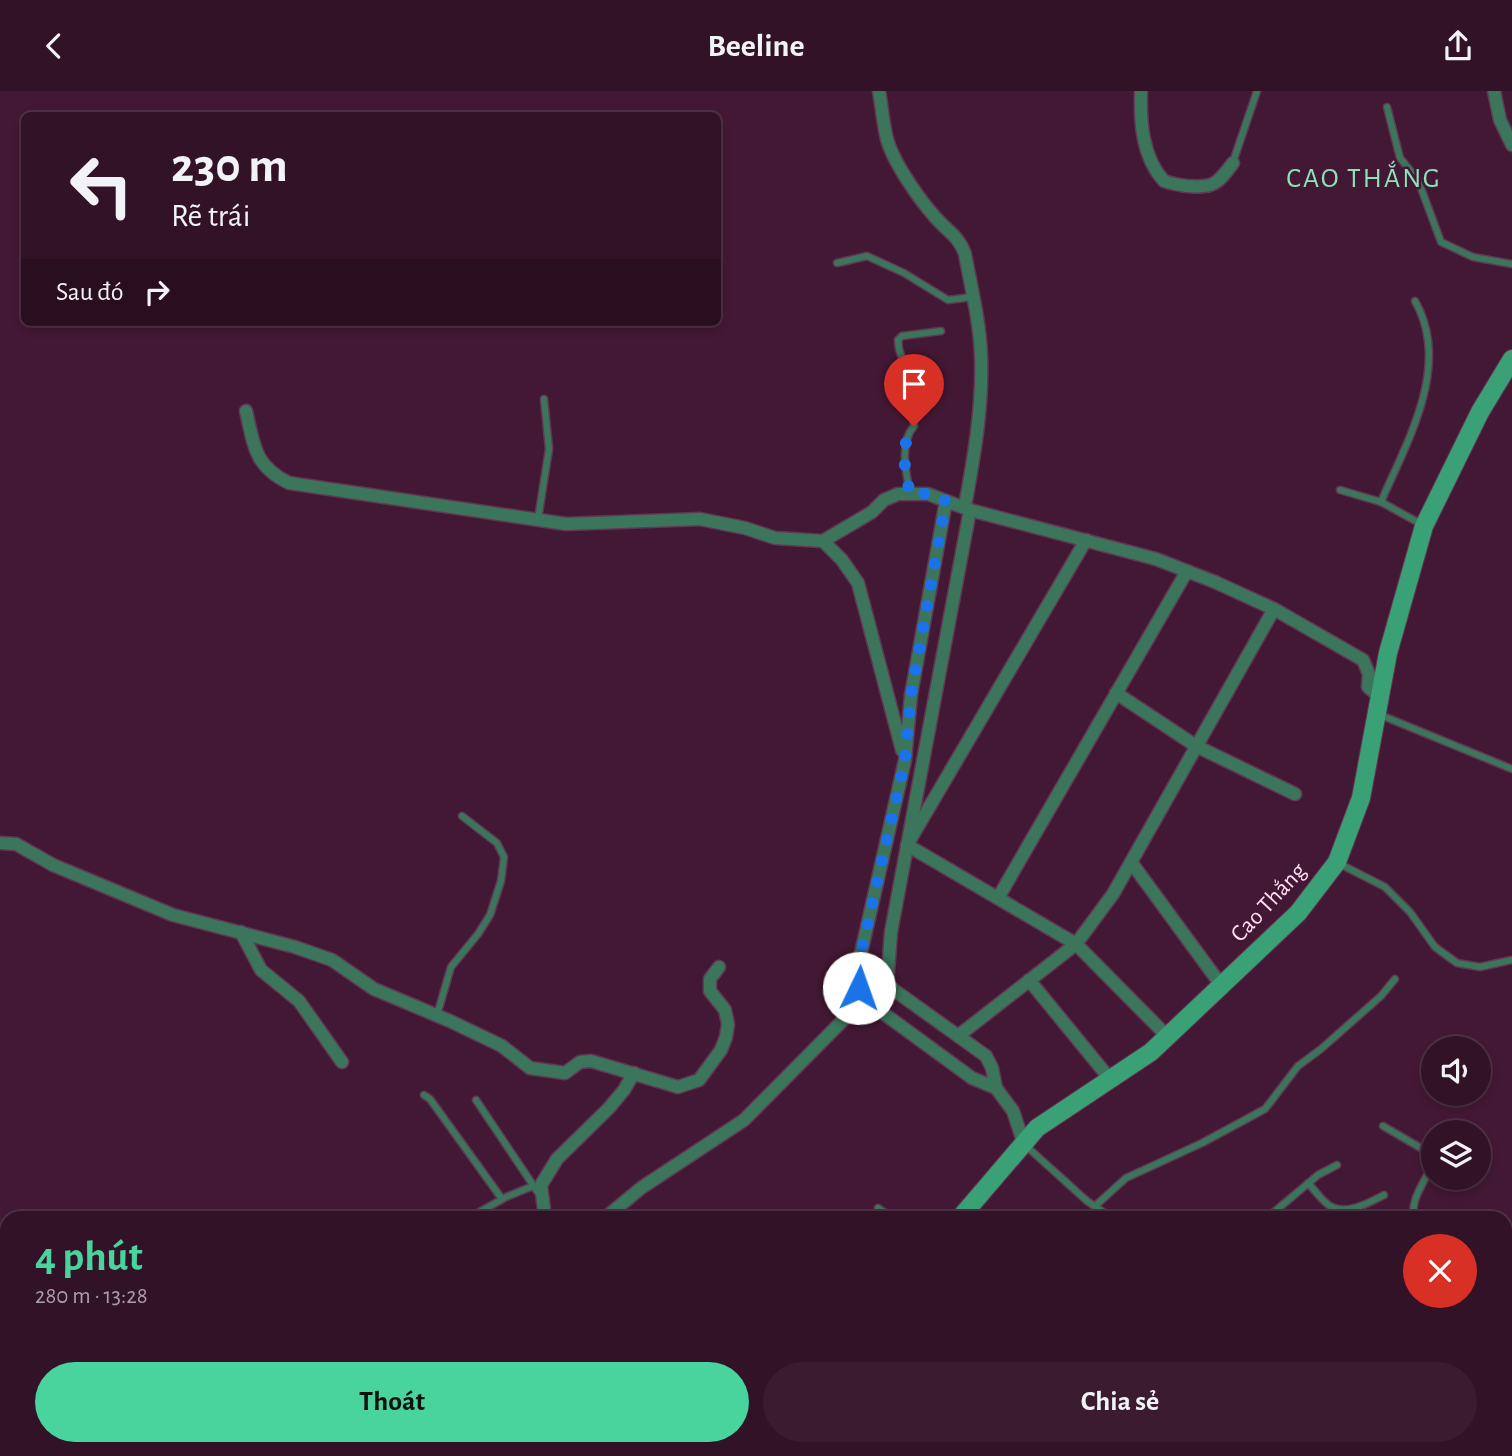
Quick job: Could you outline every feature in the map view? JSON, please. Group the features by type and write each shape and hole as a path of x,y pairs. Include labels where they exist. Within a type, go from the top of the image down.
{"main road":[{"name":"Cao Thắng","path":"966,1211 1037,1128 1151,1052 1298,913 1337,862 1361,798 1388,653 1424,526 1480,412 1512,359"}],"street":[{"path":"879,91 887,139 894,155 936,218 953,232 961,243 982,359 977,440 967,508 891,932 887,985"},
{"path":"1141,91 1140,117 1143,138 1156,170 1164,181 1211,186 1220,180 1233,163"},
{"path":"1494,91 1500,120 1512,145"},
{"path":"246,411 257,457 274,476 289,483 566,524 700,519 745,528 775,538 822,541 872,512 898,493 928,494 967,508 1156,559 1274,609 1363,660 1369,674 1368,687 1378,705"},
{"path":"946,501 911,695 905,760 861,953 859,988 883,1013 972,1078 996,1088"},
{"path":"907,845 1086,540"},
{"path":"822,541 842,559 858,583 905,760"},
{"path":"998,898 1187,571"},
{"path":"958,1036 1076,944 1113,894 1274,609"},
{"path":"1116,694 1196,746 1295,794"},
{"path":"0,843 16,843 53,865 173,915 295,947 332,960 374,989 438,1015 502,1047 530,1068 565,1073 580,1062 591,1061 678,1087 699,1080 713,1062 726,1037 728,1024 724,1010 710,991 710,979 719,967"},
{"path":"907,845 1076,944 1167,1036"},
{"path":"1131,862 1221,985"},
{"path":"241,932 261,970 299,1001 342,1062"},
{"path":"1029,981 1110,1079"},
{"path":"613,1211 641,1188 744,1120 865,997 887,985"},
{"path":"887,985 986,1056 992,1067 996,1088 1013,1111 1024,1143"},
{"path":"544,1211 541,1185 556,1159 609,1108 634,1073"}],"lane":[{"path":"1233,163 1257,91"},
{"path":"1387,107 1400,158 1418,180 1441,242 1473,257 1512,264"},
{"path":"837,263 867,256 904,273 948,300 972,297"},
{"path":"1381,502 1418,418 1430,364 1424,318 1415,301"},
{"path":"910,493 904,466 909,432 914,426 908,375 898,340 902,336 941,331"},
{"path":"538,519 549,449 544,399"},
{"path":"1340,490 1381,502 1424,526"},
{"path":"1378,705 1512,769"},
{"path":"438,1015 451,967 490,915 501,881 504,857 497,843 462,816"},
{"path":"1337,862 1385,887 1410,912 1435,947 1457,963 1480,967 1512,960"},
{"path":"1095,1206 1126,1178 1202,1143 1265,1109 1298,1066 1381,996 1395,979"},
{"path":"424,1095 430,1099 502,1199"},
{"path":"477,1100 542,1199"},
{"path":"1383,1126 1421,1148"},
{"path":"1024,1143 1102,1211"},
{"path":"1275,1211 1308,1183 1336,1165"},
{"path":"1308,1183 1331,1207 1345,1210 1384,1195"},
{"path":"481,1211 533,1186"},
{"path":"1413,1211 1421,1187"},
{"path":"878,1208 882,1211"}],"district":[{"name":"CAO THẮNG","path":"1364,177"}],"route":[{"path":"859,988 861,953 905,760 911,695 946,501 928,494 910,493 904,466 909,432 914,426"}]}
